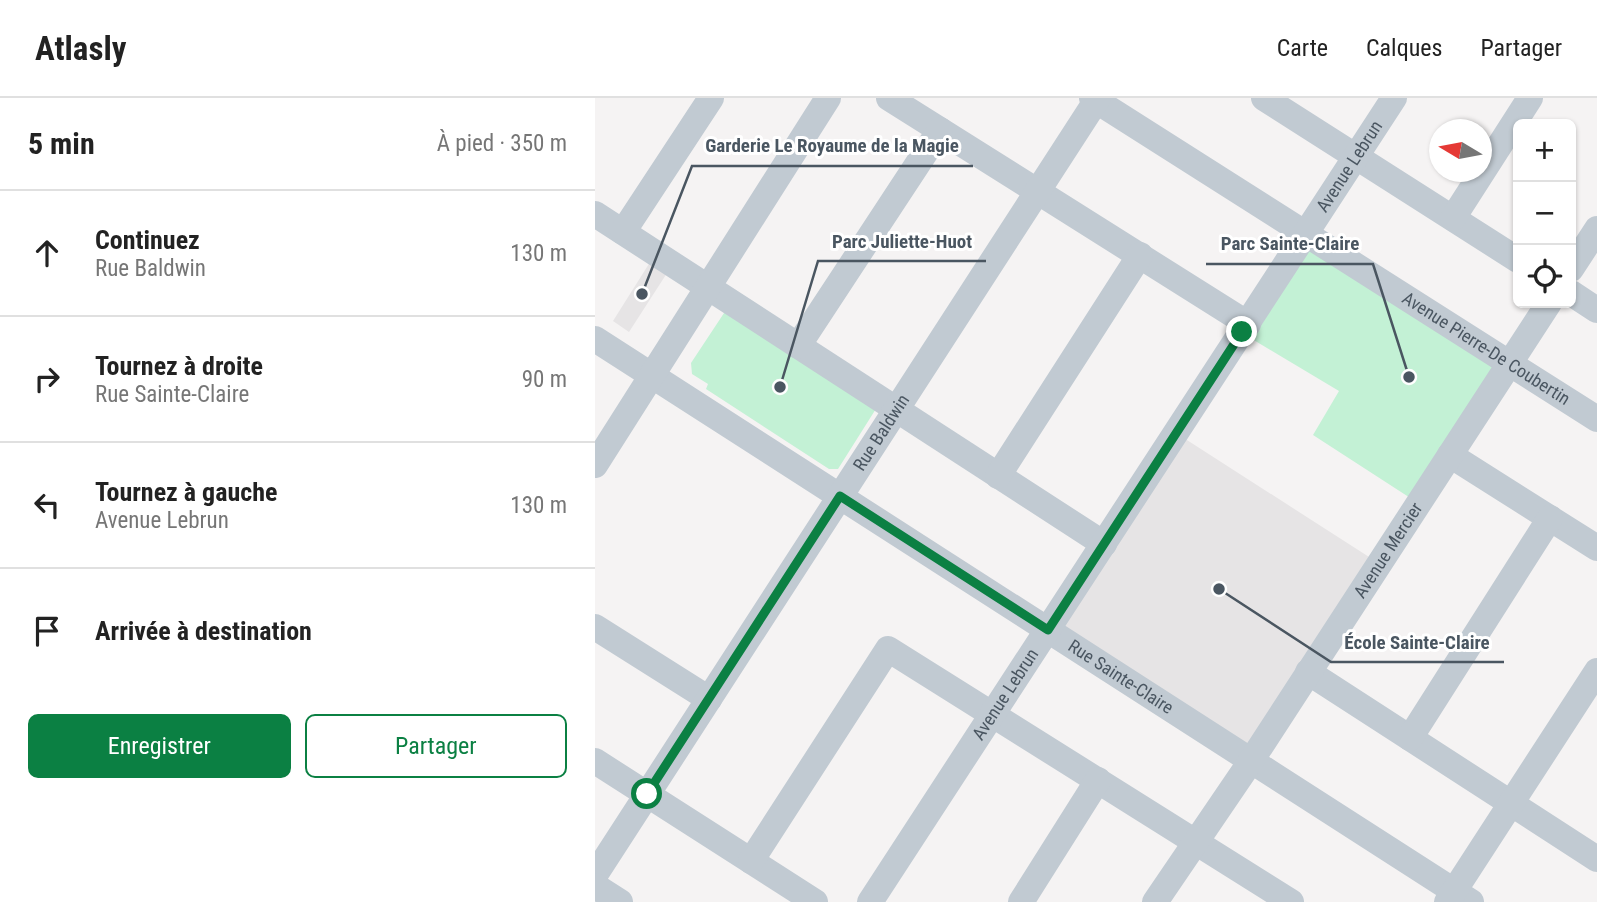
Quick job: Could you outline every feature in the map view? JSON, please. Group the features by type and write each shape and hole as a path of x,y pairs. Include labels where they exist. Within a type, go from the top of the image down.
{"street":[{"path":"623,232 711,98"},
{"path":"596,462 828,98"},
{"path":"889,98 1248,324"},
{"path":"1264,98 1513,257"},
{"name":"Avenue Lebrun","path":"870,902 1394,98"},
{"path":"1453,218 1530,98"},
{"name":"Rue Baldwin","path":"595,874 1095,99"},
{"name":"Avenue Pierre-De Coubertin","path":"1095,99 1597,419"},
{"path":"798,346 940,130"},
{"path":"595,214 1104,544"},
{"path":"1576,262 1597,229"},
{"path":"998,475 1140,255"},
{"path":"1576,296 1597,310"},
{"name":"Avenue Mercier","path":"1155,902 1251,761 1546,308"},
{"name":"Rue Sainte-Claire","path":"595,339 1251,761 1457,899"},
{"path":"1450,455 1597,548"},
{"path":"1410,738 1550,519"},
{"path":"595,627 709,699"},
{"path":"751,861 888,649 1291,902"},
{"path":"1457,899 1511,803 1597,671"},
{"path":"1308,672 1597,859"},
{"path":"595,761 815,902"},
{"path":"1021,902 1098,780"},
{"path":"595,886 620,902"}],"shaded area":[{"path":"652,259 669,270 629,332 613,321"},
{"path":"1176,433 1380,564 1251,761 1048,630"}],"green space":[{"path":"1306,234 1510,363 1418,503 1313,435 1339,391 1242,333"},
{"path":"728,307 879,404 838,469 829,469 706,389 708,384 692,374 691,363"}],"place":[{"name":"Garderie Le Royaume de la Magie","path":"642,294"},
{"name":"Parc Sainte-Claire","path":"1409,377"},
{"name":"Parc Juliette-Huot","path":"780,387"},
{"name":"École Sainte-Claire","path":"1219,589"}],"route":[{"path":"647,794 840,496 1048,630 1242,332"}]}
